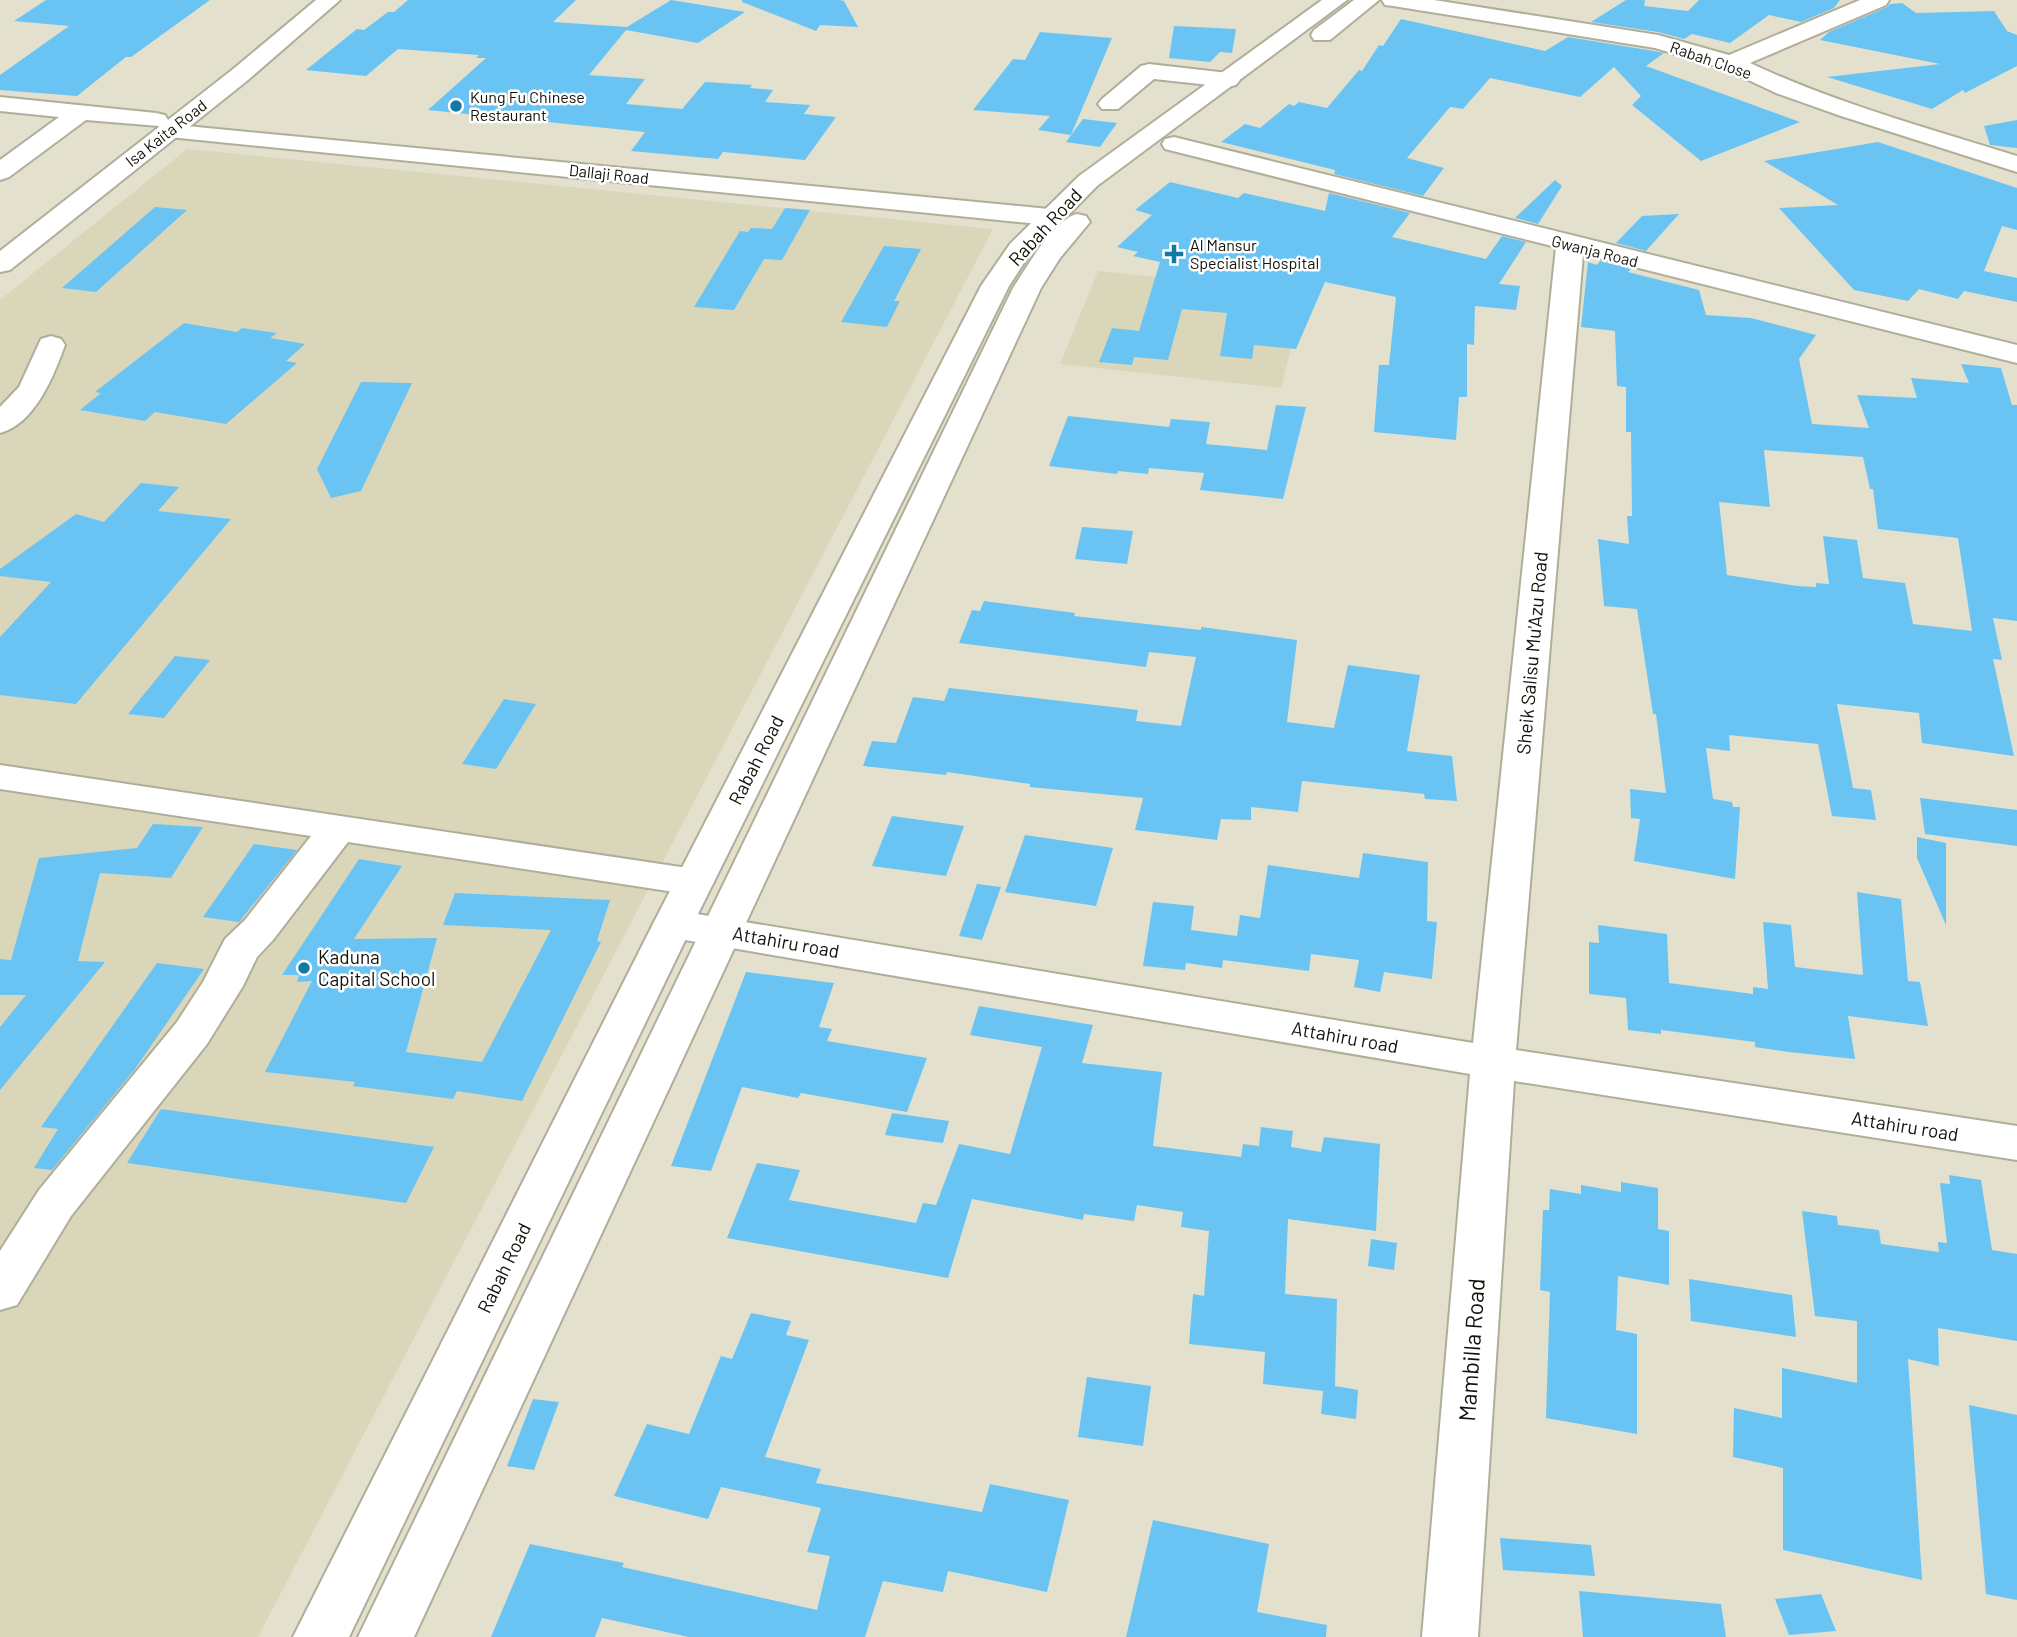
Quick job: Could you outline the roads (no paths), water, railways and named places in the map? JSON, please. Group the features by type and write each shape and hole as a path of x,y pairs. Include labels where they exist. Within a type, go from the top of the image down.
{"main road":[{"name":"Isa Kaita Road","path":"0,264 305,0"},
{"name":"Isa Kaita Road","path":"0,241 162,125 329,0"},
{"name":"Rabah Road","path":"321,1637 673,924 995,286 1019,250 1049,217 1088,181 1336,0"},
{"name":"Rabah Road","path":"386,1637 1027,288 1050,253 1080,220 1120,183 1368,0"},
{"name":"Rabah Close","path":"1393,0 1658,42 1731,63 1784,88 1836,107 2017,164"},
{"path":"1731,63 1878,0"},
{"path":"1110,104 1149,71 1228,80"},
{"name":"Dallaji Road","path":"0,104 82,112 162,125 1049,217"},
{"path":"0,172 82,112"},
{"name":"Gwanja Road","path":"1174,144 1570,245 2017,354"},
{"name":"Sheik Salisu Mu'Azu Road","path":"1493,1062 1570,245"},
{"path":"0,424 33,390 51,345"},
{"path":"0,777 694,882"},
{"path":"0,1291 55,1203 192,1033 222,986 240,948 259,930 338,828"},
{"name":"Attahiru road","path":"673,924 1493,1062 2017,1143"},
{"name":"Mambilla Road","path":"1450,1637 1493,1062"}],"place":[{"name":"Kung Fu Chinese Restaurant","path":"456,106"},
{"name":"Al Mansur Specialist Hospital","path":"1174,254"},
{"name":"Kaduna Capital School","path":"304,968"}]}
